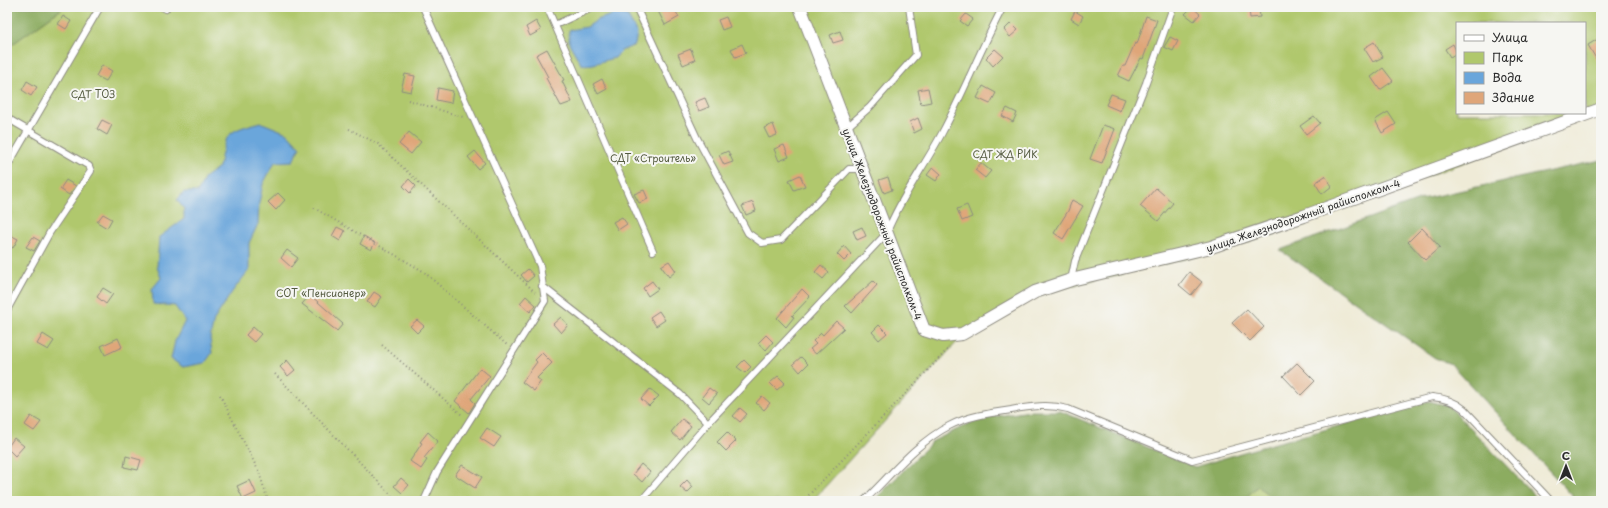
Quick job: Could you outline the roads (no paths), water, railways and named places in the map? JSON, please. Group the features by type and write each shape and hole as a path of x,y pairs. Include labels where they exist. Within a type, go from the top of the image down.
{"street":[{"name":"улица Железнодорожный райисполком-4","path":"800,7 846,128 884,235 924,330 943,336 962,334 1035,292 1071,280 1212,247 1304,216 1601,109"}],"lane":[{"path":"7,167 100,7"},
{"path":"423,7 540,266 544,301 437,472 424,501"},
{"path":"547,7 653,251"},
{"path":"555,25 594,7"},
{"path":"636,7 697,138 748,233 762,243 781,240 849,169 861,169"},
{"path":"846,128 870,106 916,55 909,7"},
{"path":"641,501 708,423 884,235 896,210 930,157 1002,7"},
{"path":"1071,280 1075,261 1146,83 1173,7"},
{"path":"7,118 89,166 91,171 50,232 7,310"},
{"path":"542,286 680,394 708,423"},
{"path":"864,501 924,442 950,425 980,414 1028,407 1056,406 1068,409 1192,460 1308,431 1432,397 1445,398 1456,402 1551,501"}],"water":[{"path":"614,14 627,15 637,33 635,45 621,51 615,58 594,64 581,64 569,43 569,30 587,27 597,20"},
{"path":"260,122 287,133 300,147 293,161 275,162 263,184 259,203 258,224 249,243 249,270 232,292 214,320 210,338 212,353 205,363 183,367 171,359 175,341 185,321 175,306 153,304 152,289 161,278 157,267 159,237 184,219 184,209 177,200 184,192 198,192 205,177 219,167 226,140 229,135 240,128"}],"park label":[{"name":"СДТ ТОЗ","path":"93,93"},
{"name":"СДТ ЖД РИК","path":"1005,153"},
{"name":"СДТ «Строитель»","path":"653,157"},
{"name":"СОТ «Пенсионер»","path":"321,292"}]}
